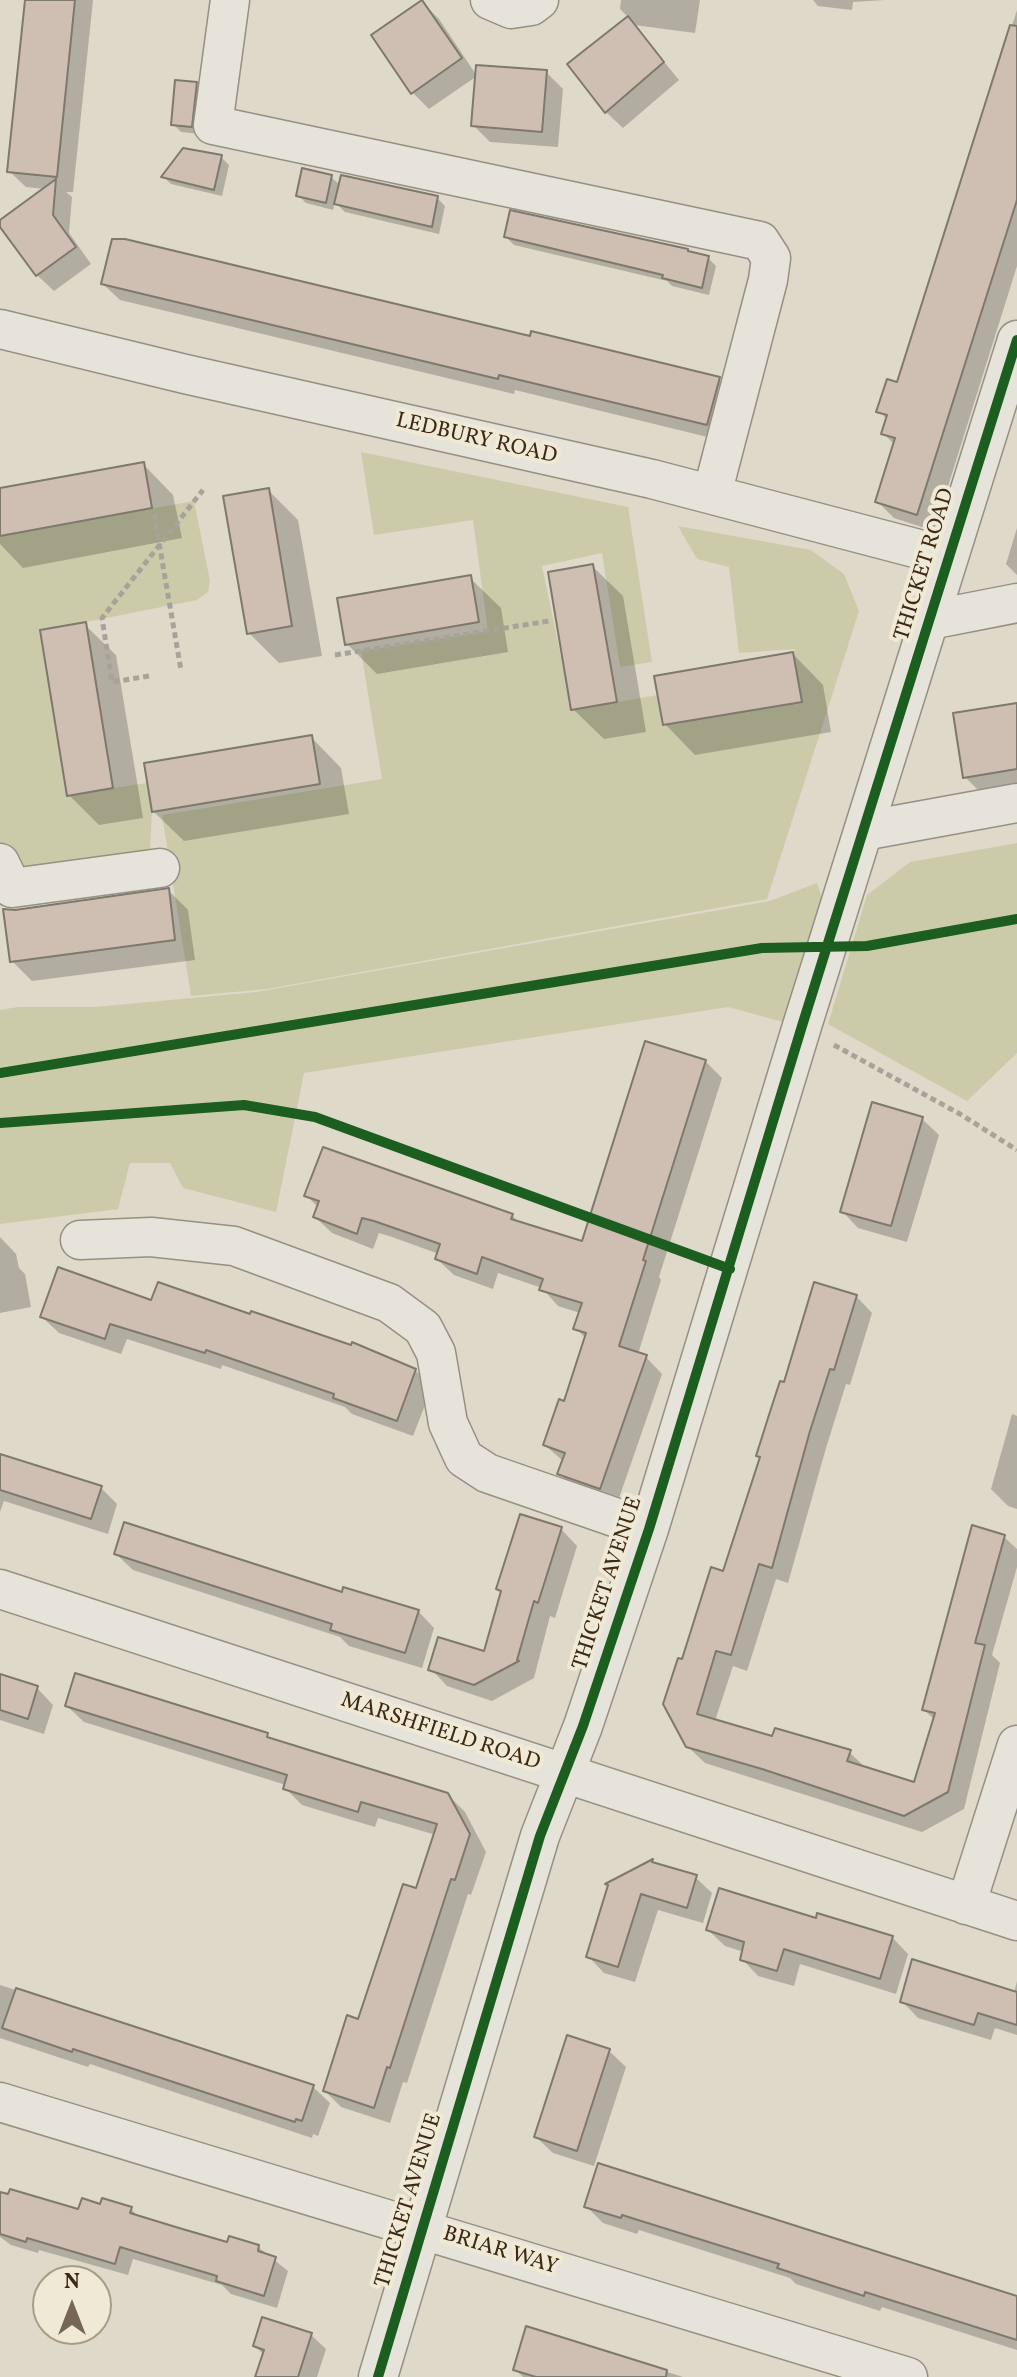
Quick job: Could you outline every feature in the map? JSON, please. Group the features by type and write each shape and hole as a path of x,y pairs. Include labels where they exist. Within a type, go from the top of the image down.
{"street":[{"path":"230,0 213,125 760,241 771,258 768,280 712,494"},
{"path":"490,0 511,9 531,6 539,0"},
{"name":"LEDBURY ROAD","path":"0,329 712,494 949,557"},
{"name":"THICKET ROAD","path":"868,816 1017,340"},
{"path":"930,620 1017,603"},
{"path":"868,816 1017,803"},
{"name":"THICKET AVENUE","path":"378,2377 540,1836 583,1726 649,1529 868,816"},
{"path":"0,863 12,888 160,868"},
{"path":"80,1240 151,1237 234,1246 389,1303 423,1328 436,1353 448,1423 464,1458 487,1473 649,1529"},
{"name":"MARSHFIELD ROAD","path":"0,1589 1017,1921"},
{"path":"966,1905 1017,1745"},
{"name":"BRIAR WAY","path":"0,2102 423,2229 866,2371 908,2377"}],"path":[{"path":"149,676 112,682 102,618 203,490"},
{"path":"154,514 181,670"},
{"path":"335,655 549,621"},
{"path":"802,1026 960,1114 1017,1150"}],"green space":[{"path":"361,452 628,507 652,662 620,667 602,553 542,566 572,710 658,695 663,725 802,701 793,652 796,649 739,653 729,567 697,559 678,526 811,550 844,574 859,611 767,899 267,989 191,996 162,815 382,779 361,651 488,631 473,520 374,535"},
{"path":"194,501 210,581 208,592 197,600 40,631 67,795 147,783 152,812 150,850 10,877 0,851 0,536"},
{"path":"1017,843 1017,1053 967,1101 828,1024 867,895 910,862"},
{"path":"817,883 824,904 783,1022 728,1007 304,1073 276,1212 183,1188 170,1163 130,1163 118,1209 0,1224 0,1010 18,1007 95,1007 256,992 770,901"}],"building":[{"path":"25,0 75,0 57,177 7,172"},
{"path":"422,0 462,58 411,94 371,35"},
{"path":"628,16 664,62 605,113 567,64"},
{"path":"1010,25 1017,26 1017,200 917,515 875,502 895,438 881,434 887,415 876,412 887,379 897,382"},
{"path":"476,65 547,70 542,132 471,126"},
{"path":"175,80 197,82 192,127 171,125"},
{"path":"183,148 222,155 214,190 161,177"},
{"path":"302,168 332,175 326,203 296,196"},
{"path":"341,175 438,196 432,227 334,204"},
{"path":"56,179 53,215 76,247 36,276 0,227 0,220"},
{"path":"510,210 709,256 702,288 662,278 663,275 504,237"},
{"path":"112,239 125,239 530,336 531,331 720,377 707,425 499,375 498,379 101,284"},
{"path":"144,462 152,508 0,536 0,488"},
{"path":"269,488 292,626 247,634 223,496"},
{"path":"593,564 617,702 571,710 548,572"},
{"path":"471,575 479,622 345,645 337,598"},
{"path":"86,622 113,788 67,796 40,630"},
{"path":"793,652 802,702 663,725 654,676"},
{"path":"1017,703 1017,769 963,778 953,713"},
{"path":"312,735 320,784 152,812 144,763"},
{"path":"169,888 175,940 10,962 3,909 15,910"},
{"path":"645,1041 706,1060 619,1346 647,1355 600,1489 557,1474 565,1453 543,1445 559,1399 564,1401 586,1333 573,1329 582,1303 539,1290 543,1279 482,1257 477,1274 435,1259 440,1244 374,1221 362,1218 357,1234 313,1217 319,1201 304,1196 323,1147 513,1214 511,1219 582,1241"},
{"path":"872,1102 923,1117 891,1226 840,1212"},
{"path":"58,1267 151,1300 158,1282 250,1314 251,1311 351,1345 352,1342 416,1369 397,1421 333,1398 334,1394 206,1350 205,1353 110,1324 105,1339 40,1317"},
{"path":"814,1282 857,1295 834,1370 830,1369 810,1431 772,1568 759,1564 731,1655 716,1651 697,1714 772,1736 775,1728 851,1750 847,1761 914,1782 935,1713 922,1710 972,1525 1005,1535 975,1643 985,1645 948,1792 904,1816 686,1747 663,1704 678,1658 682,1659 711,1567 723,1571 760,1457 756,1456 780,1381 784,1382"},
{"path":"0,1454 102,1486 91,1519 0,1490"},
{"path":"520,1514 562,1527 538,1603 534,1601 519,1661 474,1685 428,1670 438,1637 484,1651 501,1591 496,1589"},
{"path":"124,1522 342,1592 343,1587 419,1610 405,1653 330,1630 332,1624 114,1554"},
{"path":"75,1673 448,1793 470,1834 455,1880 451,1879 390,2068 387,2067 374,2108 323,2091 347,2015 358,2019 403,1884 416,1888 437,1824 361,1802 358,1812 283,1789 287,1775 65,1706"},
{"path":"0,1674 38,1686 28,1719 0,1710"},
{"path":"653,1859 652,1862 697,1875 687,1908 641,1894 618,1967 586,1957 608,1885 605,1884"},
{"path":"719,1888 816,1918 817,1913 893,1936 880,1979 784,1949 777,1971 740,1960 744,1942 706,1930"},
{"path":"912,1959 1017,1992 1017,2025 978,2013 974,2025 900,2002"},
{"path":"16,1988 314,2085 302,2121 296,2119 295,2122 2,2028"},
{"path":"567,2035 610,2049 577,2151 534,2137"},
{"path":"598,2163 1017,2296 1017,2340 865,2292 864,2296 777,2268 779,2264 622,2215 621,2218 584,2207"},
{"path":"10,2189 78,2209 82,2198 100,2204 102,2198 132,2207 130,2213 179,2228 227,2242 229,2236 259,2245 258,2251 276,2257 264,2296 216,2281 217,2276 120,2247 115,2264 27,2238 26,2242 0,2234 0,2192 8,2194"},
{"path":"262,2317 312,2333 298,2377 255,2377 264,2350 253,2346"},
{"path":"526,2326 667,2370 666,2377 536,2377 513,2370"}],"cycle path":[{"path":"378,2377 540,1836 583,1726 649,1529 802,1026 1017,340"},
{"path":"0,1073 762,948 867,946 1017,919"},
{"path":"0,1123 244,1105 315,1117 730,1269"}]}
